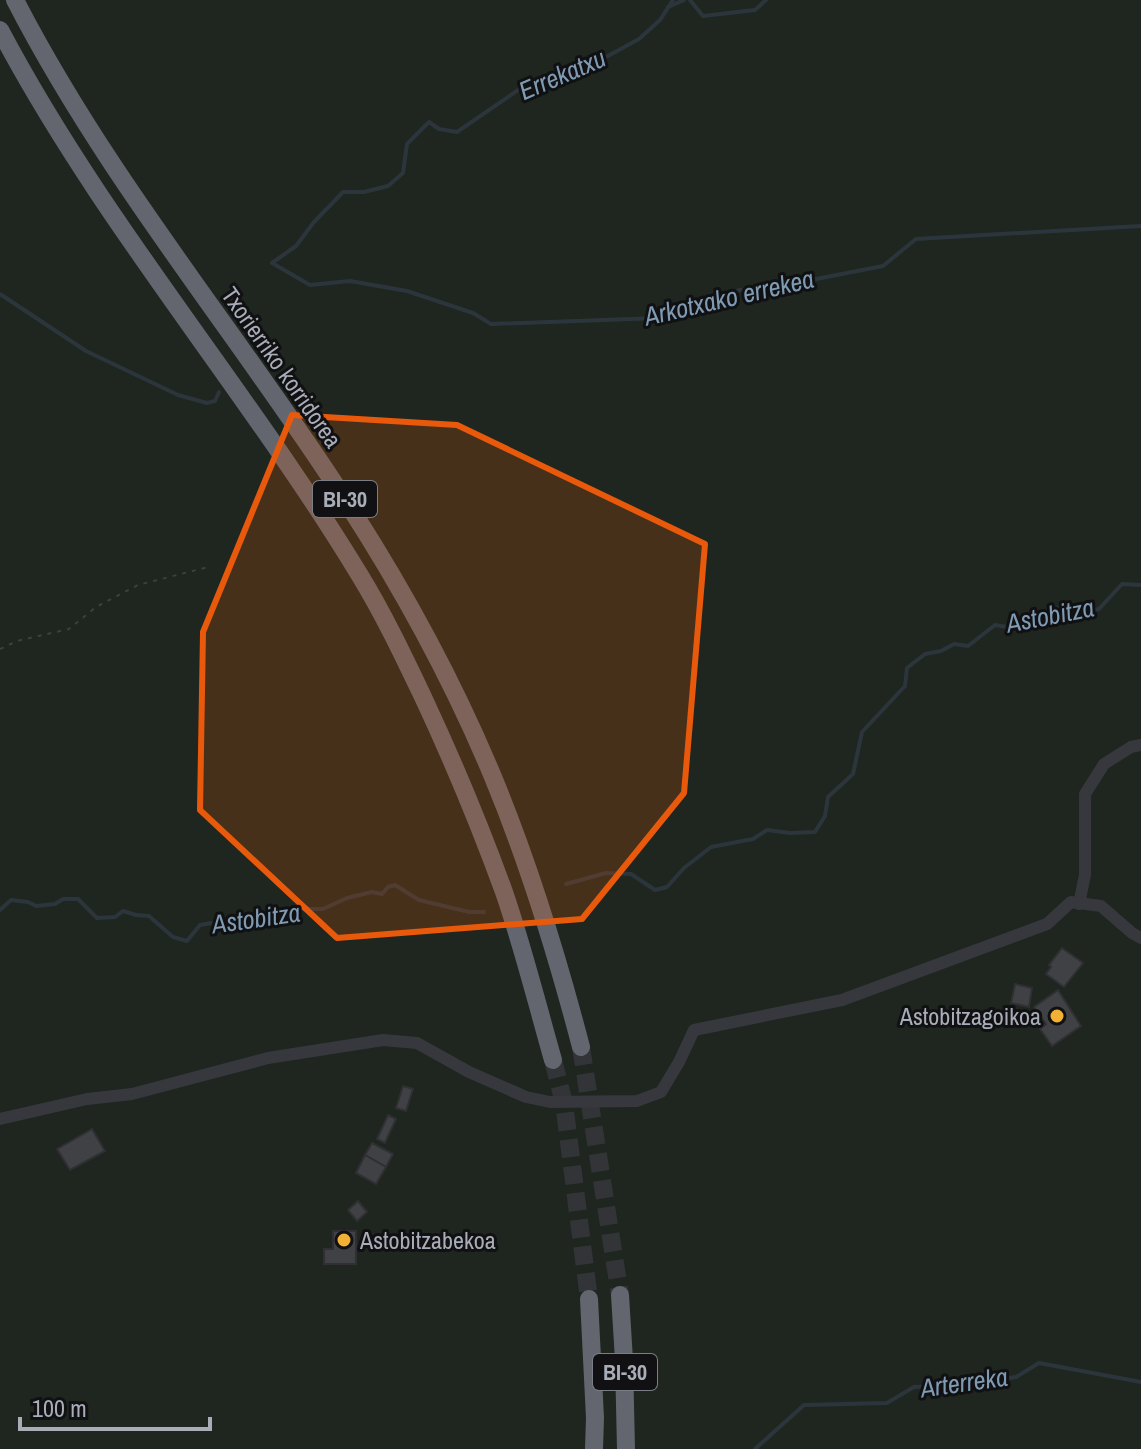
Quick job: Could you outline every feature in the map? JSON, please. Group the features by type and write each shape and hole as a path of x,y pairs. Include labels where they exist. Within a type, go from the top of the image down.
{"highway":[{"name":"Txorierriko korridorea","path":"15,0 59,81 103,151 165,244 316,455 405,598 469,722 508,816 545,919 581,1047"},
{"name":"Txorierriko korridorea","path":"0,30 71,153 316,505 395,638 443,740 504,892 553,1060"},
{"name":"BI-30","path":"620,1295 626,1449"},
{"name":"BI-30","path":"589,1299 594,1449"},
{"path":"588,1449 595,1418"}],"street":[{"path":"1079,904 1085,875 1085,794 1104,764 1131,747 1141,745"},
{"path":"0,1119 87,1099 132,1094 268,1058 383,1040 417,1043 469,1072 526,1097 550,1102 637,1101 661,1092 694,1030 842,1000 1047,924 1071,902 1101,906 1141,938"}],"path":[{"path":"0,649 17,641 69,629 96,607 138,585 208,567"}],"highlighted area":[{"path":"292,415 457,425 705,544 684,793 582,919 337,938 200,810 203,632"}],"shaded area":[{"path":"0,0 1141,0 1141,1449 0,1449"}],"building":[{"path":"1062,948 1083,963 1064,987 1046,974"},
{"path":"1015,984 1032,988 1029,1007 1011,1003"},
{"name":"Astobitzagoikoa","path":"1058,990 1081,1026 1052,1046 1040,1029 1046,1024 1034,1007"},
{"path":"403,1086 413,1089 406,1111 396,1108"},
{"path":"388,1115 396,1119 385,1143 377,1139"},
{"path":"92,1129 105,1151 70,1170 57,1149"},
{"path":"372,1143 393,1154 386,1167 365,1155"},
{"path":"365,1155 386,1167 376,1184 356,1173"},
{"path":"358,1201 367,1212 357,1221 348,1210"},
{"name":"Astobitzabekoa","path":"333,1231 356,1231 356,1264 324,1264 324,1249 333,1249"}],"waterway":[{"name":"Arkotxako errekea","path":"673,0 660,20 639,39 584,69 521,88 457,132 439,129 429,122 407,144 403,173 388,186 364,192 343,192 296,246 272,263 310,285 350,281 407,291 473,313 491,324 658,318 740,290 883,266 916,239 1141,226"},
{"path":"668,7 684,0"},
{"path":"690,0 703,16 755,10 766,0"},
{"name":"Arkotxako errekea","path":"0,294 86,351 178,395 207,403 215,401 219,392"},
{"name":"Astobitza","path":"566,884 606,873 631,874 655,890 667,887 684,868 711,847 753,839 767,830 815,832 825,816 828,797 853,774 862,732 905,686 907,668 925,654 954,644 968,646 995,625 1013,628 1036,615 1061,607 1089,611 1099,609 1122,584 1141,585"},
{"name":"Astobitza","path":"0,910 11,900 36,906 55,904 63,899 78,899 97,918 115,917 123,911 149,916 173,937 187,941 200,925 294,909 323,909 347,898 372,892 382,894 395,885 419,900 469,912 484,912"},
{"name":"Arterreka","path":"755,1449 804,1405 887,1403 914,1387 959,1385 1016,1377 1039,1363 1141,1382"}],"tunnel":[{"path":"581,1047 620,1295"},
{"path":"553,1060 564,1103 589,1299"}],"place":[{"name":"Astobitzagoikoa","path":"1057,1016"},
{"name":"Astobitzabekoa","path":"344,1240"}],"water label":[{"name":"Errekatxu","path":"562,74"}]}
